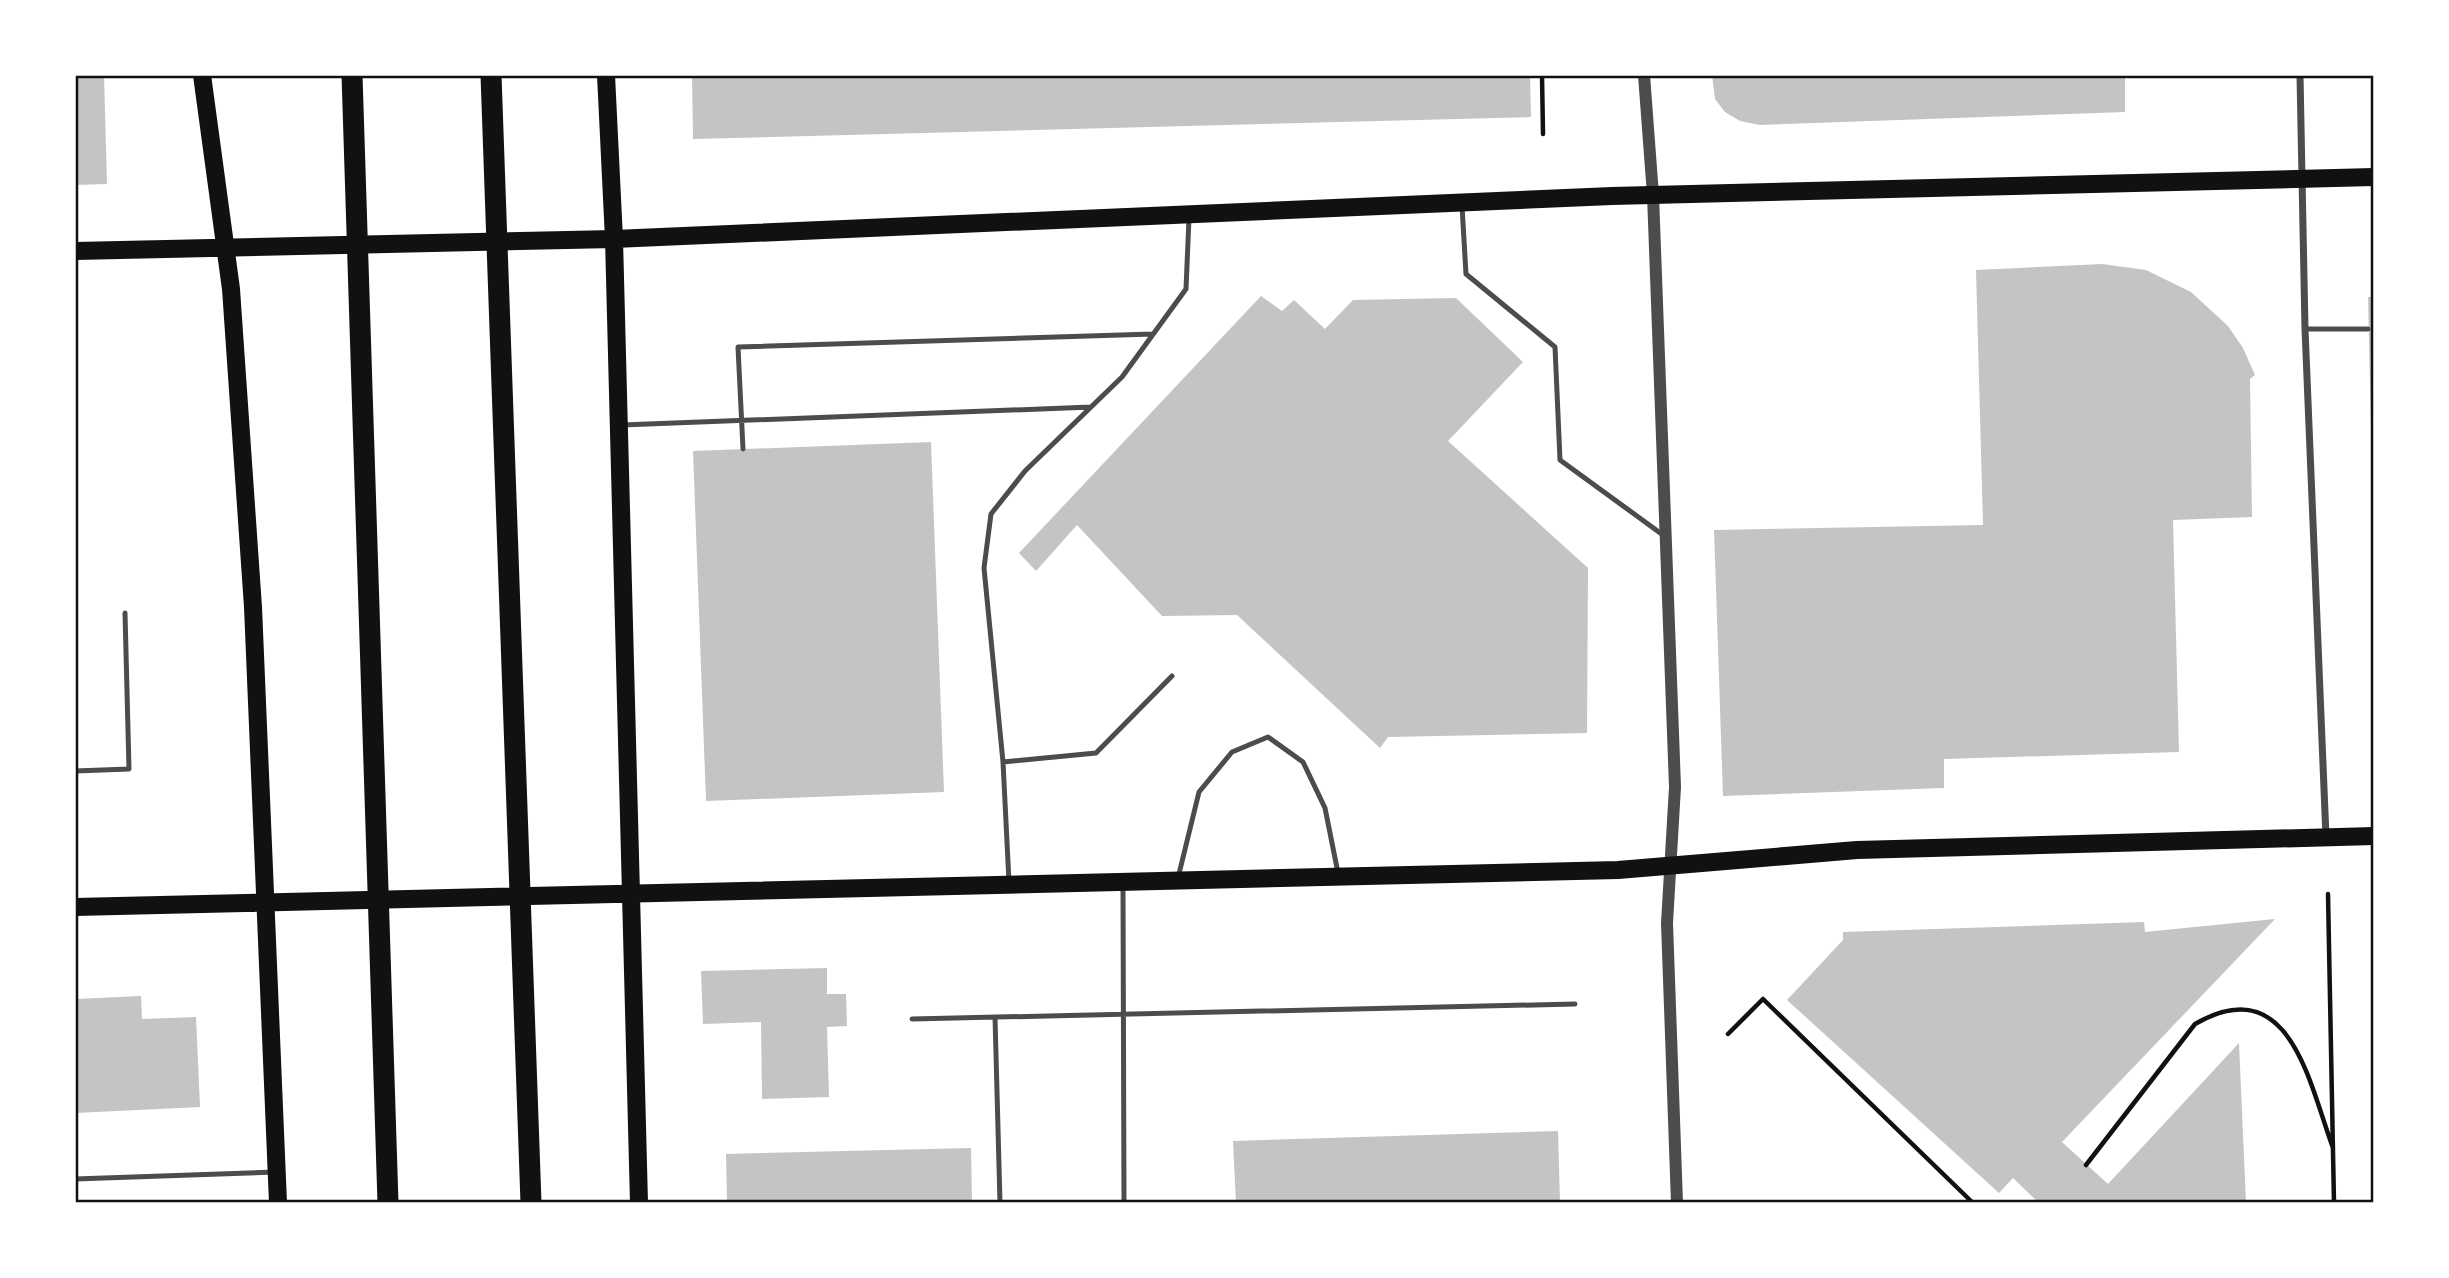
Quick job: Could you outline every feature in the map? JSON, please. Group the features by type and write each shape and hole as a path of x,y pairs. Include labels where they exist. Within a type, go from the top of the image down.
{"highway":[{"path":"352,75 388,1203"},
{"path":"491,75 531,1203"}],"main road":[{"path":"202,75 226,245 253,607 278,1203"},
{"path":"606,75 614,239 639,1203"},
{"path":"75,250 614,239 1653,195 2374,177"},
{"path":"75,907 1009,886 1669,867 1857,850 2374,836"}],"street":[{"path":"1644,75 1653,195 1675,787 1667,923 1677,1203"},
{"path":"2300,75 2305,329 2326,838"}],"lane":[{"path":"1462,203 1466,274 1555,347 1560,460 1665,536"},
{"path":"1009,886 1003,762 984,568 991,514 1026,471 1122,377 1186,289 1189,215"},
{"path":"2305,329 2368,329"},
{"path":"743,449 738,347 1153,334"},
{"path":"618,425 1091,407"},
{"path":"75,771 129,769 125,613"},
{"path":"1003,762 1096,753 1172,676"},
{"path":"1177,881 1199,793 1232,752 1268,737 1303,762 1325,808 1338,876"},
{"path":"1123,883 1124,1203"},
{"path":"912,1019 1575,1004"},
{"path":"995,1017 1000,1203"},
{"path":"75,1180 278,1172"}],"path":[{"path":"1542,75 1543,134"},
{"path":"2328,894 2334,1203"},
{"path":"1728,1034 1763,999 1973,1203"},
{"path":"2086,1165 2195,1024 2213,1013 2232,1009 2253,1010 2272,1018 2287,1032 2297,1049 2333,1148"}],"building":[{"path":"75,75 104,75 107,184 75,185"},
{"path":"692,75 1530,75 1531,117 693,139"},
{"path":"1712,75 2125,75 2125,112 1760,125 1740,121 1725,112 1715,99"},
{"path":"2102,264 2146,270 2191,292 2228,326 2243,348 2255,375 2250,379 2252,517 2173,520 2179,752 1944,759 1944,788 1723,796 1714,530 1983,525 1976,270"},
{"path":"1261,296 1282,311 1294,300 1325,329 1353,300 1456,298 1523,362 1448,441 1588,568 1587,733 1388,737 1380,748 1237,615 1162,616 1077,525 1036,571 1019,553"},
{"path":"2368,297 2374,297 2374,429 2371,429"},
{"path":"931,442 944,792 706,801 693,451"},
{"path":"2275,919 2062,1142 2108,1184 2239,1043 2246,1203 2039,1203 2013,1178 1999,1193 1787,1000 1843,940 1843,932 2144,922 2145,932"},
{"path":"827,968 827,994 846,994 847,1026 827,1027 829,1097 762,1099 761,1022 703,1024 701,971"},
{"path":"141,996 142,1019 196,1017 200,1107 75,1113 75,999"},
{"path":"1558,1131 1560,1203 1236,1203 1233,1141"},
{"path":"971,1148 972,1203 727,1203 726,1154"}]}
